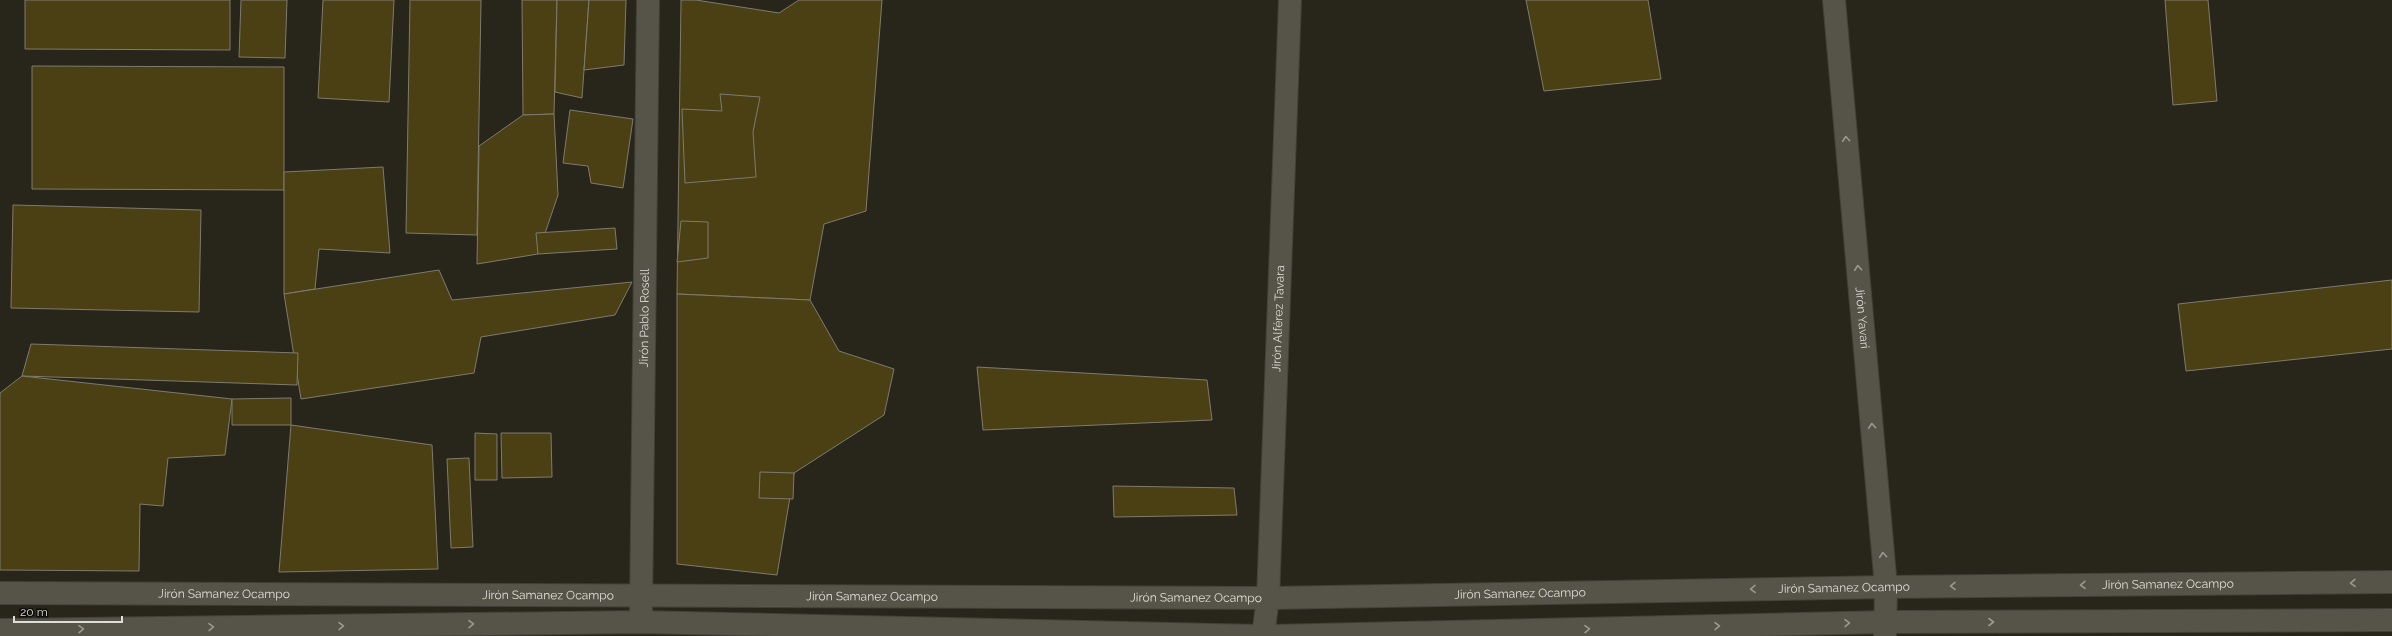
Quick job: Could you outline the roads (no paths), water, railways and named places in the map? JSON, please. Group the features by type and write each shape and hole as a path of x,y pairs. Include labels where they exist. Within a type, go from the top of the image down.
{"street":[{"name":"Jirón Pablo Rosell","path":"640,629 648,0"},
{"name":"Jirón Alférez Tavara","path":"1263,636 1268,598 1290,0"},
{"name":"Jirón Yavari","path":"1834,0 1886,587 1886,629"},
{"name":"Jirón Samanez Ocampo","path":"0,593 1268,598 1886,587 2392,582"},
{"path":"1268,636 1886,629 2392,620"},
{"path":"0,630 640,629 1259,636"}]}
